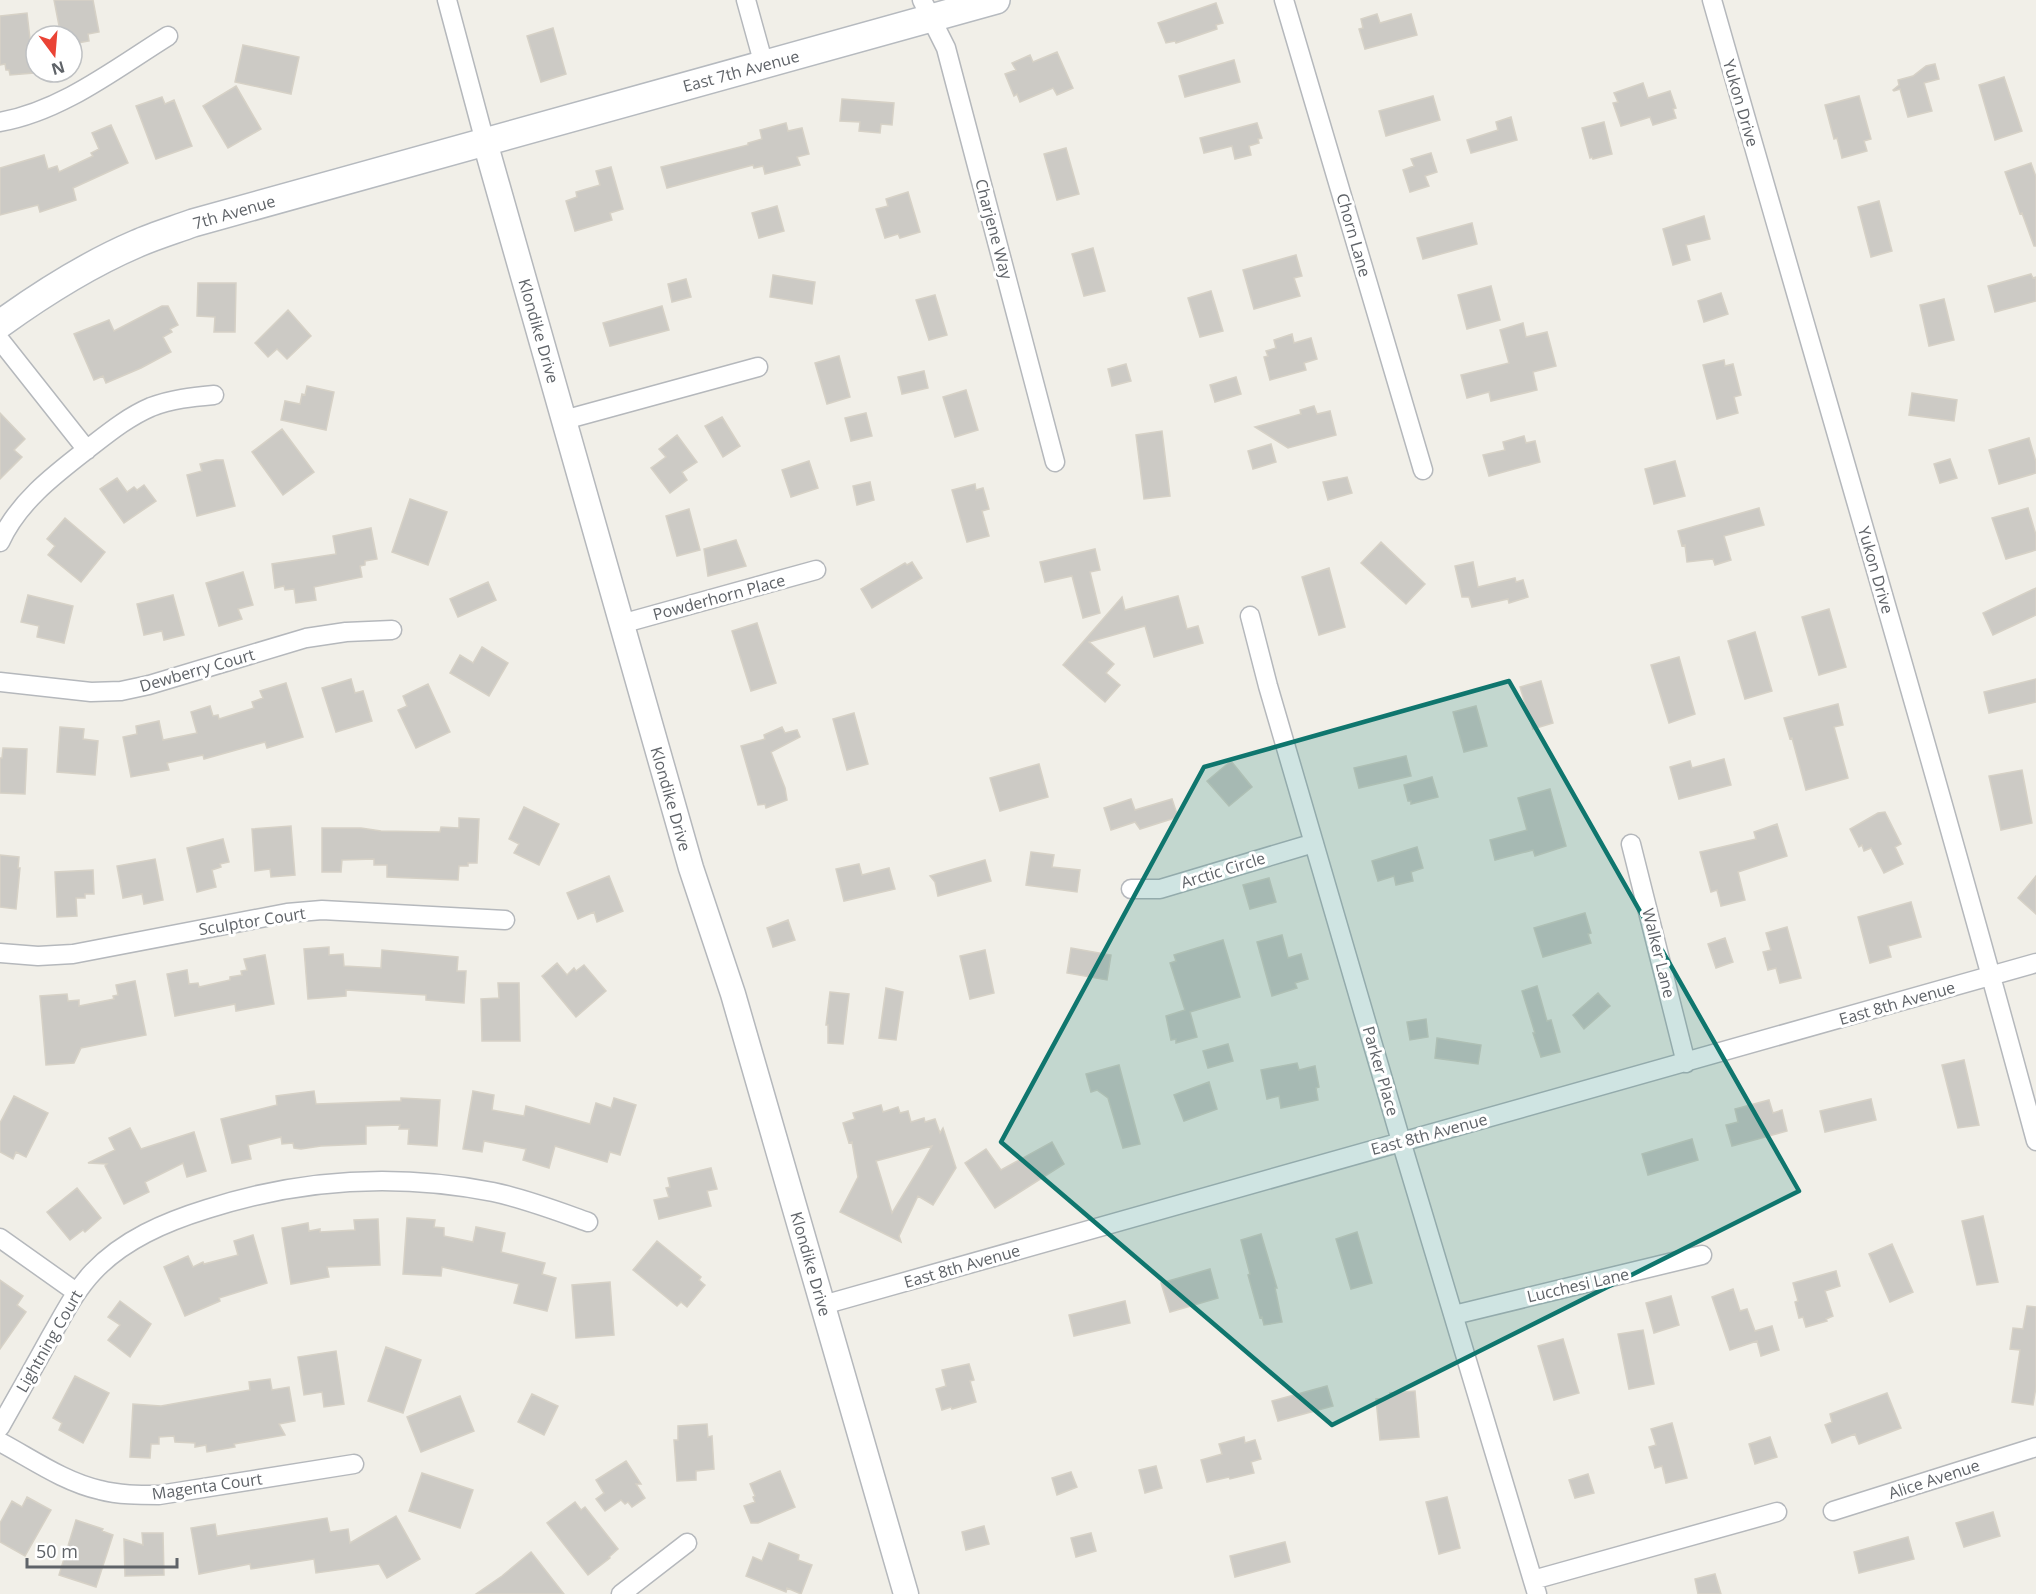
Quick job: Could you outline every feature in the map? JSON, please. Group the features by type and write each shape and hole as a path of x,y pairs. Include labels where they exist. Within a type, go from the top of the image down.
{"main road":[{"name":"East 7th Avenue","path":"486,142 765,65 926,9 996,0"},
{"name":"7th Avenue","path":"0,324 38,297 83,270 137,243 193,223 486,142"}],"street":[{"name":"Klondike Drive","path":"447,0 691,868 733,994 906,1594"},
{"path":"746,0 765,65"},
{"name":"Chorn Lane","path":"1284,0 1423,470"},
{"name":"Yukon Drive","path":"1712,0 1871,549 1992,976 2036,1141"},
{"name":"Charjene Way","path":"926,9 946,48 1055,462"},
{"path":"0,122 21,118 50,107 168,36"},
{"path":"0,340 87,450"},
{"path":"564,420 758,367"},
{"path":"0,542 17,513 39,488 127,419 151,407 178,399 214,395"},
{"name":"Powderhorn Place","path":"621,624 816,570"},
{"name":"Parker Place","path":"1250,616 1401,1141 1535,1587"},
{"name":"Dewberry Court","path":"0,682 91,692 121,691 149,685 306,638 346,632 392,630"},
{"name":"Arctic Circle","path":"1131,889 1160,889 1314,843"},
{"name":"Walker Lane","path":"1631,844 1686,1063"},
{"name":"Sculptor Court","path":"0,953 38,956 73,954 287,913 322,910 505,920"},
{"name":"East 8th Avenue","path":"823,1305 2036,963"},
{"name":"Lightning Court","path":"0,1427 76,1292 93,1271 116,1251 140,1235 187,1215 238,1199 291,1188 339,1182 388,1181 438,1184 494,1192 535,1203 588,1222"},
{"path":"0,1238 76,1292"},
{"name":"Lucchesi Lane","path":"1454,1315 1702,1255"},
{"name":"Magenta Court","path":"0,1442 68,1479 98,1490 129,1495 159,1495 354,1464"},
{"name":"Alice Avenue","path":"1833,1511 2036,1447"},
{"path":"1535,1587 1558,1574 1778,1512"},
{"path":"621,1594 687,1543"}],"highlighted area":[{"path":"1509,681 1799,1191 1332,1425 1001,1142 1204,767"}],"building":[{"path":"54,0 93,0 99,32 88,34 89,41 84,42 84,24 59,24"},
{"path":"1216,3 1223,23 1216,25 1217,29 1176,43 1175,41 1166,43 1158,23"},
{"path":"27,13 28,24 24,24 24,74 10,75 5,64 0,65 0,16"},
{"path":"1377,14 1380,23 1411,14 1417,35 1365,49 1359,29 1363,28 1361,19"},
{"path":"553,28 566,74 541,82 527,36"},
{"path":"243,45 299,57 291,94 235,82"},
{"path":"1057,52 1073,88 1057,95 1053,88 1020,102 1017,94 1014,96 1005,74 1016,70 1012,63 1030,55 1033,62"},
{"path":"1234,60 1240,82 1185,97 1179,76"},
{"path":"1935,64 1939,79 1924,83 1932,111 1908,117 1900,89 1893,90 1899,85 1898,80 1913,76 1926,66"},
{"path":"2004,77 2022,131 1995,140 1979,85"},
{"path":"1643,83 1648,98 1670,91 1676,108 1673,109 1676,118 1653,125 1650,117 1621,126 1613,103 1618,102 1614,93"},
{"path":"236,86 261,129 228,148 203,106"},
{"path":"1433,96 1440,120 1386,136 1379,111"},
{"path":"1859,96 1871,139 1864,141 1867,151 1842,158 1837,138 1834,139 1825,105"},
{"path":"162,97 165,104 174,100 192,146 156,159 136,106"},
{"path":"842,99 894,103 892,125 881,124 880,133 859,131 860,122 840,121"},
{"path":"1511,117 1517,140 1471,153 1467,140 1498,130 1496,122"},
{"path":"1604,122 1612,154 1590,158 1582,128"},
{"path":"786,123 788,131 802,128 809,154 797,157 800,165 765,174 763,166 754,168 753,165 667,188 661,167 748,145 748,143 762,139 760,130"},
{"path":"1257,123 1262,138 1258,139 1259,143 1249,146 1251,155 1235,159 1232,146 1204,153 1200,138"},
{"path":"111,125 128,163 73,188 76,200 40,212 38,205 0,215 0,168 44,155 48,169 57,166 59,172 93,156 91,153 99,149 92,133"},
{"path":"1066,148 1079,194 1057,200 1044,154"},
{"path":"1431,153 1437,172 1425,176 1429,186 1410,192 1403,170 1414,166 1411,159"},
{"path":"2031,163 2036,177 2036,246 2034,246 2022,213 2020,214 2005,172"},
{"path":"611,167 623,209 610,213 612,220 575,231 566,201 577,197 576,192 600,185 596,171"},
{"path":"908,192 920,232 900,238 898,234 885,238 876,209 888,206 886,199"},
{"path":"1879,201 1892,251 1871,257 1858,207"},
{"path":"777,206 784,231 759,238 752,213"},
{"path":"1704,216 1710,239 1686,245 1690,260 1673,265 1663,229"},
{"path":"1472,223 1477,244 1423,259 1417,238"},
{"path":"1093,248 1105,291 1084,296 1072,254"},
{"path":"1296,255 1302,276 1294,278 1300,296 1254,309 1243,270"},
{"path":"2031,274 2033,278 2036,277 2036,301 1995,312 1988,286"},
{"path":"773,275 815,282 812,304 770,297"},
{"path":"686,279 691,297 672,302 668,284"},
{"path":"198,283 236,283 235,332 214,332 215,317 197,316"},
{"path":"1491,286 1500,320 1467,329 1458,295"},
{"path":"1211,291 1223,331 1200,337 1188,298"},
{"path":"1721,293 1728,314 1704,322 1698,301"},
{"path":"935,295 947,335 929,340 916,300"},
{"path":"1944,299 1954,340 1929,346 1920,305"},
{"path":"162,306 168,306 178,325 170,329 172,332 163,337 171,352 106,383 103,376 94,380 74,334 109,320 114,331"},
{"path":"662,306 669,330 610,346 603,323"},
{"path":"288,310 311,336 287,359 277,349 268,357 255,343"},
{"path":"1523,323 1526,337 1547,332 1556,366 1533,372 1537,390 1491,401 1489,392 1467,398 1461,375 1509,363 1500,330"},
{"path":"1292,334 1294,343 1311,338 1317,359 1304,363 1306,370 1270,380 1264,357 1268,356 1266,351 1276,348 1274,340"},
{"path":"839,356 850,397 827,404 815,363"},
{"path":"1724,360 1725,366 1733,364 1741,395 1734,397 1738,413 1717,419 1703,365"},
{"path":"1126,364 1131,381 1112,386 1108,369"},
{"path":"924,371 928,388 902,394 898,377"},
{"path":"1236,377 1241,394 1215,402 1210,385"},
{"path":"307,386 334,392 326,430 281,420 285,401 300,404"},
{"path":"966,390 978,430 955,437 943,397"},
{"path":"1912,393 1957,400 1954,421 1909,415"},
{"path":"1314,406 1317,414 1330,411 1336,435 1288,448 1255,427 1301,414 1300,410"},
{"path":"0,413 25,439 14,450 22,457 0,479"},
{"path":"866,413 872,436 851,441 845,418"},
{"path":"722,417 740,446 723,457 705,426"},
{"path":"282,429 314,472 283,495 252,452"},
{"path":"1162,431 1170,496 1144,499 1136,435"},
{"path":"677,435 697,462 682,472 687,480 670,493 651,468 666,457 659,449"},
{"path":"1524,436 1526,443 1535,441 1540,462 1489,476 1483,455 1505,450 1503,442"},
{"path":"2029,438 2036,462 2036,473 1999,484 1989,450"},
{"path":"1271,444 1276,462 1253,469 1248,451"},
{"path":"1950,459 1957,478 1940,483 1934,464"},
{"path":"223,460 235,506 197,516 187,475 202,471 200,464"},
{"path":"809,461 818,488 791,497 782,470"},
{"path":"1675,461 1685,496 1654,504 1645,469"},
{"path":"1347,477 1352,493 1328,500 1323,482"},
{"path":"117,478 127,492 134,487 137,490 144,485 156,501 124,523 100,489"},
{"path":"870,482 874,500 857,505 853,486"},
{"path":"975,484 976,490 983,488 989,509 982,511 989,536 967,542 952,490"},
{"path":"410,499 447,512 428,565 392,552"},
{"path":"1759,508 1764,525 1724,536 1731,560 1715,565 1713,559 1687,562 1685,545 1682,546 1678,531"},
{"path":"2028,508 2036,535 2036,550 2006,559 1992,518"},
{"path":"689,509 700,550 677,556 666,516"},
{"path":"65,518 105,552 81,582 48,555 55,546 47,539"},
{"path":"371,528 377,559 365,561 365,565 360,566 362,577 314,587 316,600 296,603 294,589 285,590 284,586 275,588 272,564 336,554 333,536"},
{"path":"736,540 746,566 708,576 704,549"},
{"path":"1381,542 1425,584 1406,604 1361,563"},
{"path":"1095,549 1100,570 1090,572 1100,613 1083,618 1072,576 1045,582 1040,562"},
{"path":"912,562 922,578 872,608 861,589 905,563 907,565"},
{"path":"1473,562 1478,587 1515,578 1516,582 1523,580 1528,597 1509,603 1508,599 1472,607 1469,597 1462,597 1455,566"},
{"path":"1329,568 1345,627 1319,635 1302,577"},
{"path":"243,572 253,605 238,609 242,619 219,626 206,583"},
{"path":"488,582 496,600 458,617 450,599"},
{"path":"2036,588 2036,615 1993,635 1983,613"},
{"path":"28,595 73,606 64,643 37,637 39,626 21,622"},
{"path":"173,595 184,635 164,640 162,631 144,635 137,604"},
{"path":"1178,596 1187,629 1198,626 1203,643 1154,657 1145,626 1089,642 1114,664 1106,673 1120,685 1105,702 1063,665 1122,597 1125,610"},
{"path":"1829,609 1846,667 1819,675 1802,617"},
{"path":"757,623 776,683 751,691 732,631"},
{"path":"1755,632 1772,691 1745,699 1728,641"},
{"path":"482,647 508,663 489,696 450,673 460,655 473,663"},
{"path":"1679,657 1695,714 1669,723 1651,665"},
{"path":"351,679 355,693 363,691 372,721 336,732 322,688"},
{"path":"2036,679 2036,702 1989,713 1984,692"},
{"path":"1541,681 1553,723 1533,729 1520,687"},
{"path":"286,683 303,737 267,748 265,742 204,759 203,755 167,763 169,770 131,777 123,737 137,734 136,726 159,721 163,740 197,733 191,712 210,706 213,716 218,715 219,719 254,708 252,702 263,698 260,691"},
{"path":"428,684 450,732 416,748 398,710 407,706 403,696"},
{"path":"1838,704 1843,725 1834,727 1848,778 1806,790 1792,738 1790,739 1784,718"},
{"path":"1476,706 1487,746 1464,752 1453,712"},
{"path":"854,713 868,764 847,770 833,719"},
{"path":"60,727 84,729 83,739 98,741 95,775 57,772"},
{"path":"782,727 785,733 797,730 800,737 771,752 785,788 787,800 766,808 765,804 758,805 741,746 765,739 764,735"},
{"path":"3,748 27,749 25,794 0,793 0,758 2,758"},
{"path":"1406,756 1411,776 1359,788 1354,768"},
{"path":"1724,759 1731,785 1679,799 1670,767 1690,761 1692,768"},
{"path":"1231,761 1252,787 1229,806 1207,781"},
{"path":"1039,764 1048,797 1000,811 990,778"},
{"path":"2022,770 2032,823 2001,830 1989,776"},
{"path":"1432,777 1438,797 1411,804 1404,785"},
{"path":"1550,789 1566,846 1535,856 1533,850 1495,860 1490,840 1527,830 1518,798"},
{"path":"1131,799 1135,810 1172,799 1178,817 1140,829 1135,822 1111,830 1104,808"},
{"path":"524,807 559,824 539,865 514,853 519,844 509,839"},
{"path":"1885,812 1901,844 1895,847 1903,864 1884,873 1871,848 1864,851 1862,845 1859,847 1850,829 1878,813"},
{"path":"459,818 479,819 477,863 459,866 458,880 387,877 387,865 374,865 374,859 342,860 341,872 322,872 322,828 440,832 441,827 459,828"},
{"path":"1777,824 1787,856 1738,872 1745,900 1721,906 1717,890 1711,892 1700,852 1756,839 1754,832"},
{"path":"291,826 295,875 271,877 270,869 255,871 252,829"},
{"path":"223,839 229,862 220,864 221,867 212,870 216,887 197,892 187,848"},
{"path":"1417,847 1423,868 1411,872 1413,881 1396,885 1394,876 1378,881 1372,861"},
{"path":"1031,852 1054,855 1052,867 1080,870 1077,892 1026,885"},
{"path":"0,855 19,857 16,909 0,907"},
{"path":"155,859 163,900 144,904 142,894 123,898 117,866"},
{"path":"985,860 991,881 938,896 935,882 930,876"},
{"path":"859,864 862,875 889,868 895,889 844,901 836,869"},
{"path":"93,870 94,894 85,894 85,898 76,898 77,916 57,917 55,872"},
{"path":"609,876 623,911 597,922 594,912 578,919 567,893"},
{"path":"2036,876 2036,914 2018,898"},
{"path":"1269,878 1276,902 1250,909 1243,885"},
{"path":"1911,902 1921,937 1888,946 1891,957 1870,963 1858,917"},
{"path":"1585,913 1591,933 1588,934 1591,943 1543,957 1534,928"},
{"path":"788,920 795,940 773,947 767,928"},
{"path":"1787,927 1801,978 1780,983 1776,968 1768,970 1763,952 1771,950 1766,933"},
{"path":"1282,935 1288,958 1301,954 1308,979 1295,983 1297,988 1272,996 1257,942"},
{"path":"1725,938 1733,962 1716,968 1708,944"},
{"path":"1223,940 1240,997 1190,1012 1197,1037 1176,1043 1176,1039 1171,1040 1166,1016 1185,1010 1170,963 1176,961 1174,955"},
{"path":"329,947 329,955 343,954 344,966 381,968 382,950 458,957 457,971 466,971 464,1003 426,1000 426,995 346,990 346,996 308,999 304,949"},
{"path":"1071,948 1111,955 1107,980 1067,973"},
{"path":"985,950 994,993 970,999 960,956"},
{"path":"265,955 274,1004 236,1011 235,1004 175,1016 167,974 187,970 189,984 198,983 199,987 242,975 241,971 247,970 244,959"},
{"path":"557,963 567,975 574,968 576,971 584,965 606,991 576,1017 542,976"},
{"path":"135,981 146,1035 81,1048 74,1063 46,1065 40,996 67,994 68,1001 79,1000 79,1006 114,999 113,996 118,995 116,985"},
{"path":"498,983 519,983 520,1041 482,1041 481,999 499,998"},
{"path":"1537,986 1547,1021 1551,1020 1560,1052 1541,1057 1522,991"},
{"path":"886,988 903,992 896,1040 879,1038"},
{"path":"830,992 849,994 843,1044 828,1043 828,1025 826,1025"},
{"path":"1598,993 1610,1006 1584,1029 1573,1015"},
{"path":"1426,1019 1428,1037 1410,1040 1407,1022"},
{"path":"1437,1038 1481,1045 1478,1064 1435,1058"},
{"path":"1228,1044 1233,1061 1208,1068 1203,1051"},
{"path":"1964,1060 1979,1125 1958,1128 1942,1065"},
{"path":"1297,1063 1299,1070 1315,1066 1319,1087 1316,1088 1318,1100 1281,1108 1279,1096 1267,1099 1261,1070"},
{"path":"1119,1065 1140,1144 1123,1148 1108,1098 1097,1090 1091,1092 1086,1074"},
{"path":"1209,1082 1217,1109 1184,1121 1174,1095"},
{"path":"314,1091 316,1104 401,1101 401,1098 440,1100 437,1146 408,1144 409,1129 399,1129 400,1125 366,1126 366,1144 301,1149 294,1148 293,1143 282,1144 281,1137 248,1145 251,1159 232,1163 221,1119 277,1105 276,1096"},
{"path":"473,1091 494,1095 492,1110 524,1116 526,1106 590,1124 596,1103 611,1108 614,1098 636,1105 620,1155 610,1152 607,1162 555,1146 549,1168 523,1160 526,1149 484,1141 482,1152 463,1149"},
{"path":"14,1096 48,1113 26,1157 16,1152 13,1159 0,1152 0,1123"},
{"path":"1871,1099 1876,1120 1825,1132 1820,1111"},
{"path":"1769,1100 1773,1113 1782,1110 1787,1131 1732,1146 1726,1125 1738,1122 1735,1109"},
{"path":"881,1105 883,1112 898,1107 900,1113 908,1111 911,1122 924,1118 925,1122 935,1119 940,1133 943,1128 956,1168 933,1205 918,1196 899,1236 901,1242 840,1212 858,1177 852,1142 849,1143 843,1123 855,1119 853,1113","holes":["932,1146 892,1213 876,1161"]},
{"path":"130,1128 141,1149 194,1132 206,1171 187,1177 183,1163 145,1182 149,1192 124,1204 105,1166 107,1164 88,1163 115,1150 109,1138"},
{"path":"1692,1139 1698,1160 1648,1175 1642,1154"},
{"path":"1052,1142 1064,1164 995,1208 965,1163 986,1149 1001,1170"},
{"path":"711,1168 717,1189 707,1191 711,1206 659,1219 654,1200 669,1197 666,1188 670,1187 668,1178"},
{"path":"77,1188 101,1218 85,1232 83,1230 70,1240 47,1212"},
{"path":"1983,1216 1998,1282 1977,1285 1962,1221"},
{"path":"407,1218 435,1220 434,1227 444,1228 444,1236 473,1242 476,1227 505,1233 501,1252 545,1263 542,1274 556,1278 547,1311 514,1303 519,1284 442,1267 441,1276 403,1274"},
{"path":"378,1219 380,1265 327,1267 329,1277 291,1284 282,1228 308,1223 309,1231 355,1230 354,1220"},
{"path":"1357,1232 1372,1283 1351,1289 1336,1239"},
{"path":"1261,1234 1277,1288 1275,1288 1282,1322 1264,1325 1248,1275 1250,1274 1241,1240"},
{"path":"253,1235 267,1283 219,1298 220,1301 185,1316 164,1267 188,1256 193,1267 203,1262 204,1264 238,1255 234,1241"},
{"path":"657,1241 701,1277 699,1280 705,1285 687,1307 681,1302 677,1306 633,1270"},
{"path":"1892,1244 1913,1292 1890,1302 1869,1254"},
{"path":"1210,1269 1218,1298 1170,1312 1161,1283"},
{"path":"1836,1271 1840,1286 1825,1291 1833,1316 1826,1319 1827,1321 1806,1327 1803,1317 1799,1318 1795,1302 1798,1301 1793,1283"},
{"path":"0,1280 23,1296 17,1305 26,1312 0,1349"},
{"path":"610,1282 614,1335 576,1338 572,1285"},
{"path":"1733,1289 1740,1311 1747,1309 1755,1331 1772,1326 1779,1350 1761,1356 1757,1341 1730,1350 1712,1297"},
{"path":"1671,1296 1679,1325 1654,1333 1646,1303"},
{"path":"120,1301 151,1324 130,1357 108,1340 120,1325 108,1317"},
{"path":"1125,1301 1130,1323 1074,1336 1069,1315"},
{"path":"2027,1306 2036,1307 2036,1387 2033,1405 2012,1402 2020,1350 2010,1349 2013,1328 2023,1329"},
{"path":"1643,1330 1654,1384 1629,1389 1618,1334"},
{"path":"1563,1339 1579,1393 1554,1400 1538,1346"},
{"path":"386,1347 421,1360 403,1413 368,1401"},
{"path":"336,1351 344,1404 324,1407 322,1392 304,1395 298,1357"},
{"path":"969,1364 974,1380 970,1381 976,1402 942,1410 936,1389 946,1386 942,1370"},
{"path":"75,1376 109,1393 83,1443 59,1430 62,1423 53,1418"},
{"path":"270,1379 272,1390 289,1387 295,1421 279,1424 285,1435 234,1444 235,1447 207,1452 206,1445 195,1447 195,1443 175,1442 174,1436 159,1437 159,1444 151,1444 150,1458 130,1457 133,1404 161,1406 250,1390 249,1382"},
{"path":"1327,1386 1333,1406 1278,1421 1272,1401"},
{"path":"1415,1391 1419,1437 1380,1440 1376,1399 1390,1398 1390,1393"},
{"path":"1887,1393 1901,1428 1859,1444 1855,1434 1832,1443 1825,1425 1832,1422 1830,1414"},
{"path":"532,1394 558,1406 544,1435 518,1422"},
{"path":"460,1396 474,1431 421,1452 407,1417"},
{"path":"1672,1423 1687,1478 1666,1483 1662,1466 1655,1468 1649,1447 1656,1445 1651,1429"},
{"path":"707,1424 708,1437 712,1436 714,1469 696,1471 696,1480 677,1481 674,1440 678,1440 678,1426"},
{"path":"1244,1437 1245,1443 1255,1440 1261,1459 1251,1462 1254,1473 1207,1482 1201,1460 1222,1454 1219,1444"},
{"path":"1770,1437 1777,1457 1755,1464 1749,1444"},
{"path":"626,1461 641,1484 636,1484 645,1498 632,1507 628,1502 625,1504 621,1500 605,1511 596,1499 604,1493 596,1480"},
{"path":"1156,1466 1162,1488 1145,1493 1139,1470"},
{"path":"780,1471 795,1507 758,1523 751,1523 744,1506 755,1502 750,1484"},
{"path":"1071,1472 1077,1487 1057,1495 1052,1478"},
{"path":"422,1473 473,1490 460,1528 409,1511"},
{"path":"1588,1474 1594,1493 1575,1498 1569,1480"},
{"path":"27,1497 51,1510 25,1556 0,1542 0,1523 12,1501 22,1507"},
{"path":"1447,1497 1460,1548 1439,1554 1426,1502"},
{"path":"575,1502 581,1510 585,1507 618,1549 588,1575 547,1523"},
{"path":"1993,1512 2000,1536 1964,1547 1956,1523"},
{"path":"396,1516 420,1559 387,1578 379,1564 316,1573 314,1559 251,1569 250,1564 199,1574 191,1528 215,1524 217,1536 327,1518 330,1532 348,1529 350,1543"},
{"path":"76,1520 103,1529 102,1531 113,1535 96,1587 59,1575"},
{"path":"984,1526 989,1544 966,1550 962,1532"},
{"path":"142,1533 163,1533 164,1575 125,1576 124,1539 143,1545"},
{"path":"1091,1533 1096,1551 1076,1557 1071,1538"},
{"path":"1908,1537 1914,1559 1859,1573 1854,1552"},
{"path":"1285,1542 1290,1562 1235,1577 1230,1556"},
{"path":"769,1543 799,1555 798,1560 812,1565 801,1594 787,1588 786,1592 746,1576 753,1557 762,1561"},
{"path":"531,1552 564,1594 476,1594 502,1576"},
{"path":"1715,1574 1721,1594 1698,1594 1695,1579"}]}
